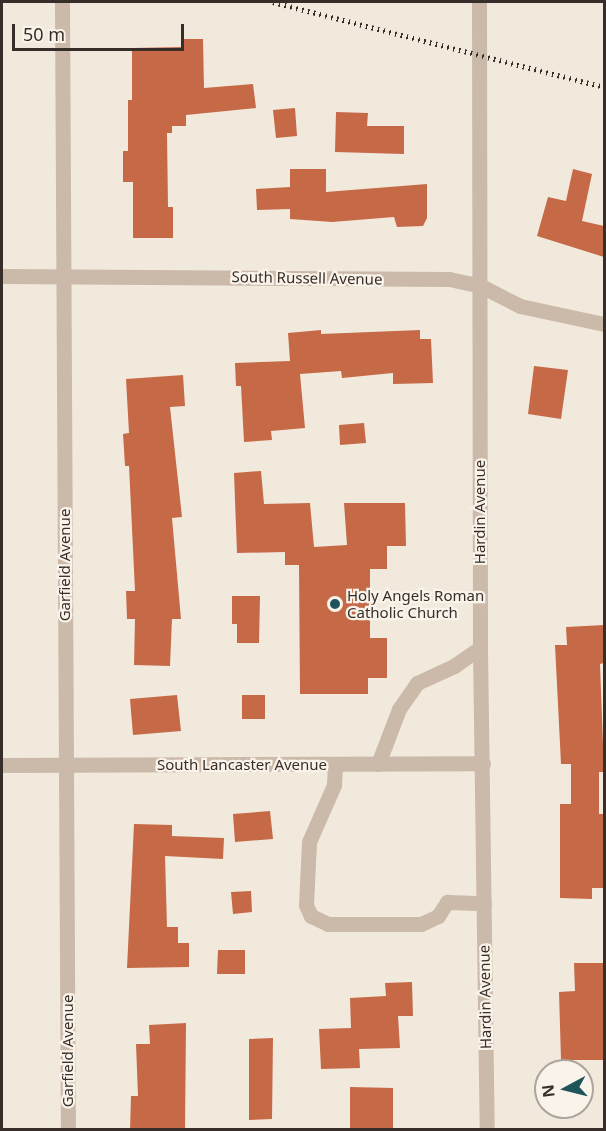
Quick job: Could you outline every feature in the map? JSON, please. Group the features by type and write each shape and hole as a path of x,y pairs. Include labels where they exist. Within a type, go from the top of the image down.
{"street":[{"name":"Garfield Avenue","path":"62,2 68,1130"},
{"name":"Hardin Avenue","path":"479,2 480,648 487,1130"},
{"name":"South Russell Avenue","path":"2,276 449,279 481,286 520,306 604,324"},
{"path":"378,764 399,709 417,683 454,666 480,648"},
{"name":"South Lancaster Avenue","path":"2,765 483,763"},
{"path":"335,765 334,785 309,842 306,905 311,916 328,924 422,924 438,916 447,902 484,903"}],"building":[{"path":"182,39 203,39 204,88 253,84 256,108 186,115 186,126 172,126 172,133 167,133 168,207 173,207 173,238 133,238 133,182 123,182 123,151 128,151 128,100 132,100 132,48 182,47"},
{"path":"295,108 297,136 276,138 273,110"},
{"path":"336,112 368,113 367,126 404,126 404,154 335,152"},
{"path":"290,169 326,169 326,192 427,184 427,218 423,226 397,227 394,217 332,222 290,219 290,209 257,210 256,189 290,187"},
{"path":"573,169 592,174 582,221 604,226 604,257 537,236 548,197 566,201"},
{"path":"321,330 321,334 420,330 420,339 431,339 433,383 393,384 393,373 342,378 341,371 300,374 305,428 271,431 272,440 244,442 241,386 236,386 235,363 290,361 288,333"},
{"path":"534,366 568,370 561,419 528,414"},
{"path":"183,375 185,406 170,407 182,517 172,518 181,619 172,619 170,666 134,665 135,619 127,619 126,591 135,591 129,466 125,466 123,434 129,433 126,379"},
{"path":"364,423 366,443 340,445 339,425"},
{"name":"Holy Angels Roman Catholic Church","path":"261,471 264,504 310,503 314,547 347,545 344,503 405,503 406,546 387,546 387,569 370,569 370,638 387,638 387,678 368,678 368,694 300,694 299,565 285,565 285,552 237,553 234,473"},
{"path":"232,596 260,596 259,643 237,643 237,624 232,624"},
{"path":"604,625 604,663 600,664 604,772 599,772 599,814 604,814 604,888 592,888 592,899 560,898 560,804 571,804 571,764 561,764 555,645 567,645 566,627"},
{"path":"177,695 181,731 133,735 130,699"},
{"path":"242,695 265,695 265,719 242,719"},
{"path":"270,811 273,839 235,842 233,814"},
{"path":"134,824 172,825 172,836 224,838 223,859 165,856 167,927 178,927 178,943 189,943 189,967 127,968"},
{"path":"251,891 252,912 233,914 231,892"},
{"path":"218,950 245,950 245,974 217,974"},
{"path":"574,963 604,963 604,1060 561,1059 559,992 575,991"},
{"path":"412,982 413,1016 398,1016 400,1048 359,1049 360,1068 321,1069 319,1029 351,1028 350,998 386,996 385,983"},
{"path":"186,1023 185,1130 130,1130 131,1096 138,1096 136,1044 150,1044 149,1025"},
{"path":"273,1038 272,1119 249,1120 249,1039"},
{"path":"350,1087 393,1088 393,1130 350,1130"}],"railway":[{"path":"273,2 604,87"}],"place":[{"name":"Holy Angels Roman Catholic Church","path":"335,604"}]}
